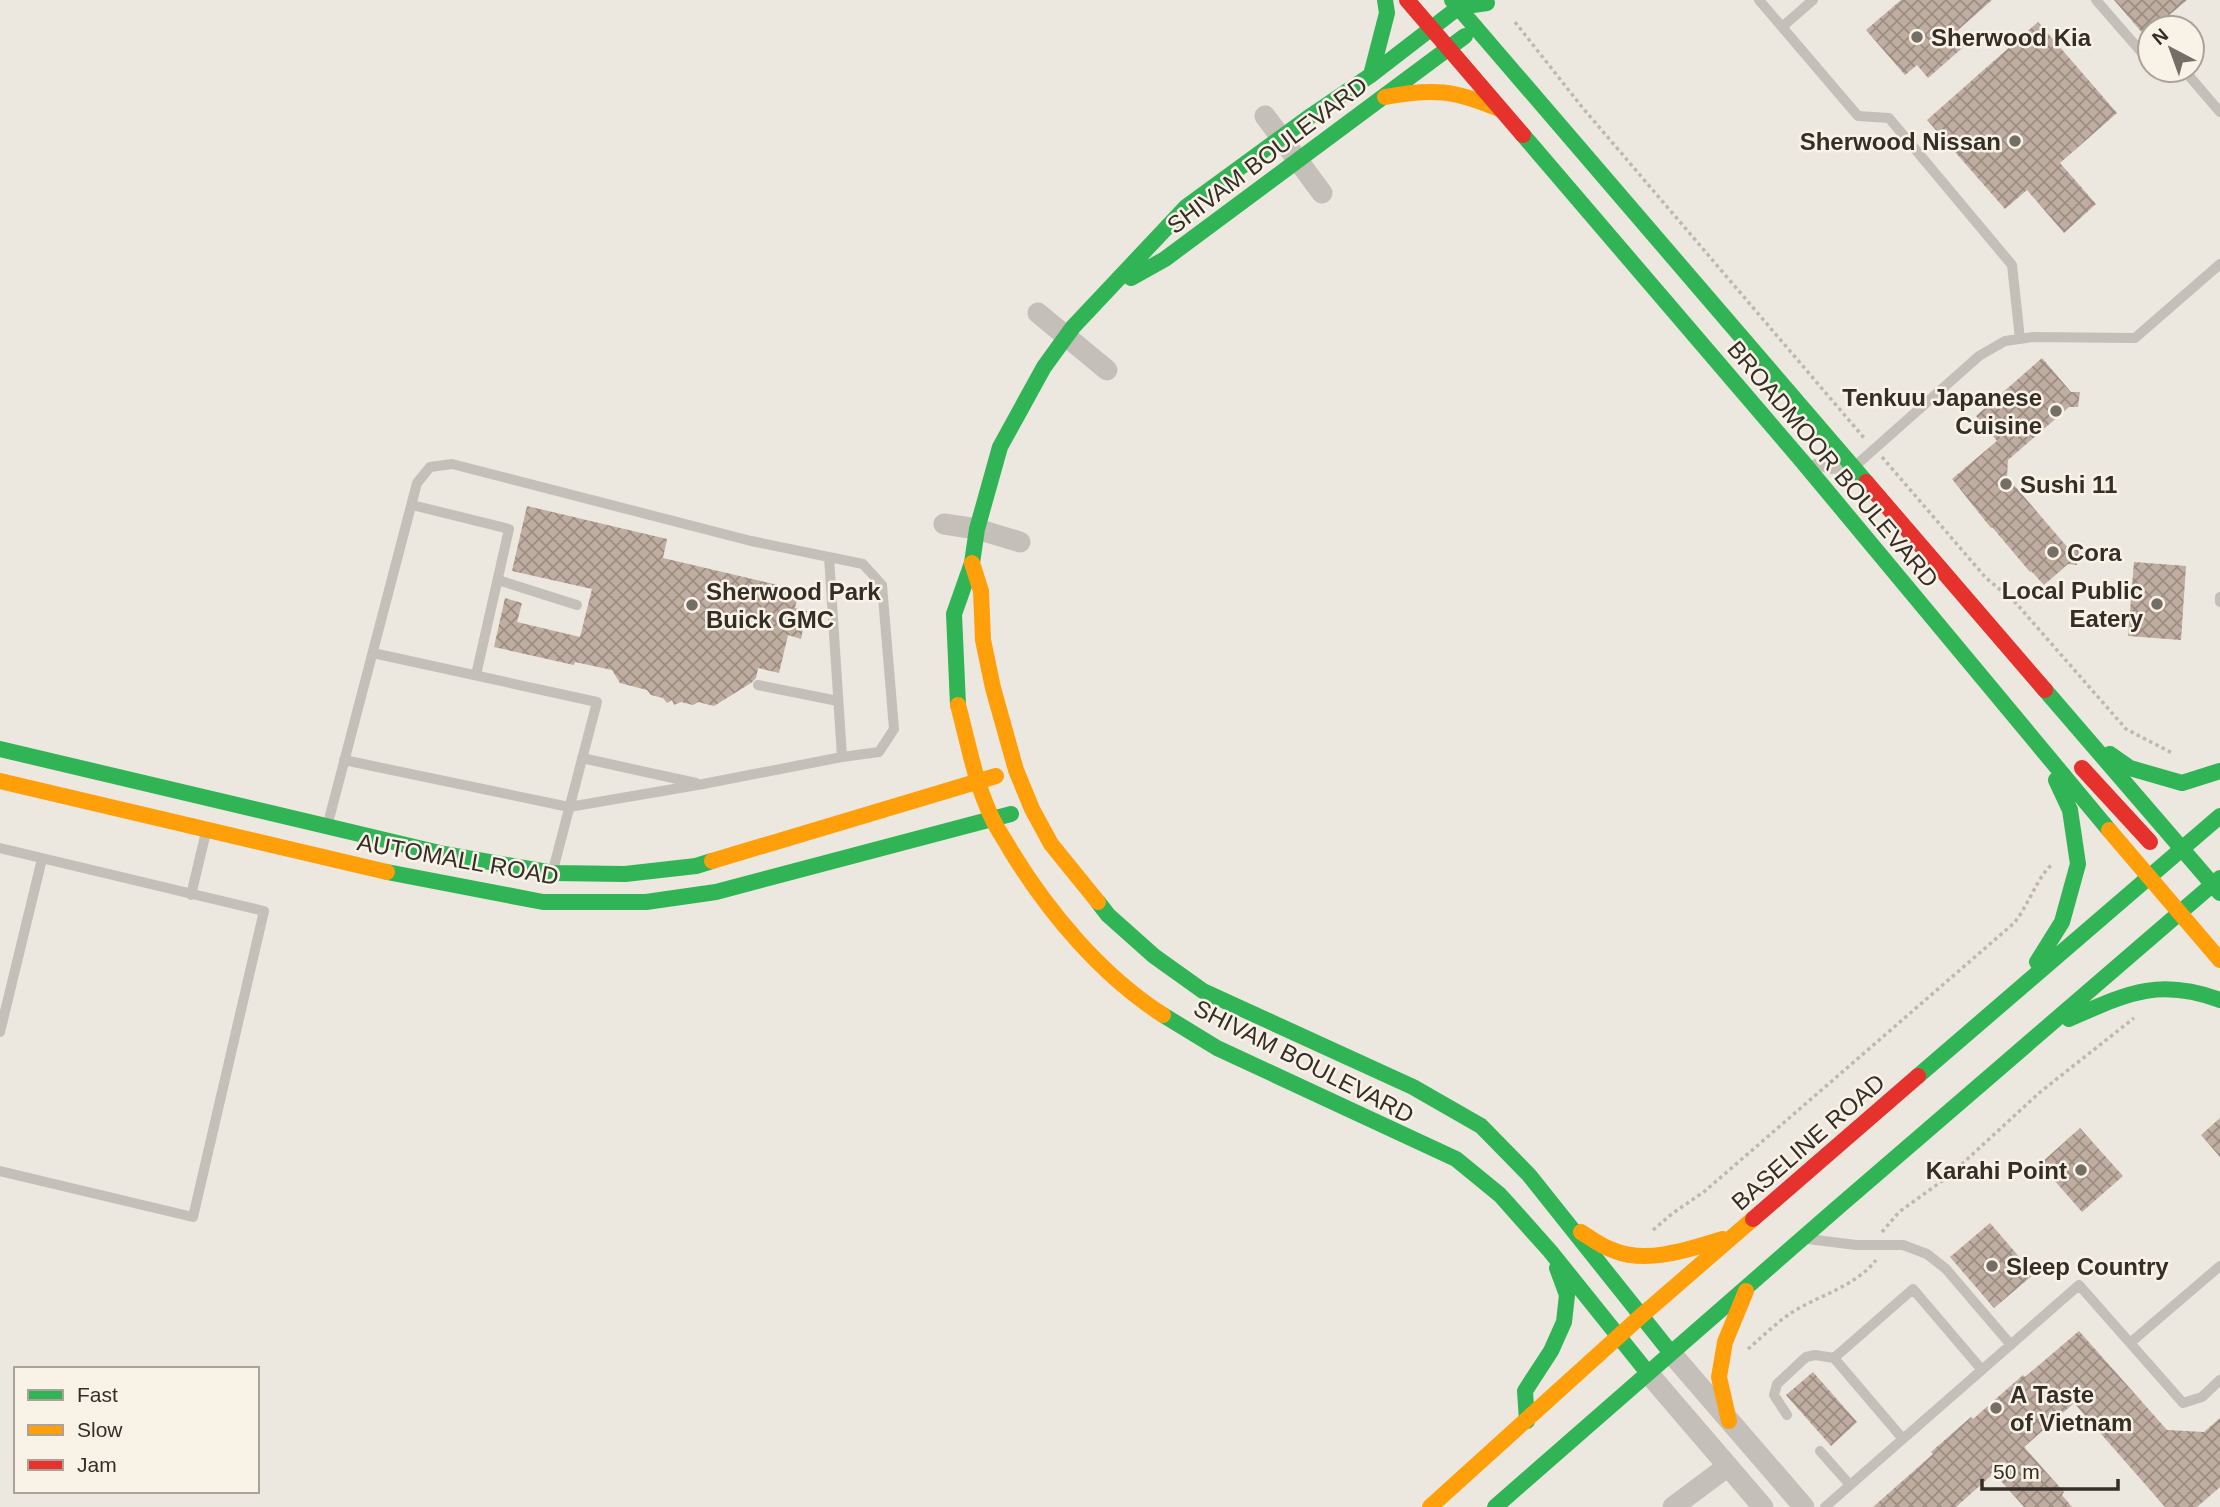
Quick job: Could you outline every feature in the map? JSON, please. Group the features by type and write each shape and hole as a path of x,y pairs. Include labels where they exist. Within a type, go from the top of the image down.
{"main road":[{"path":"1371,75 1387,13 1385,0"},
{"name":"BROADMOOR BOULEVARD","path":"1407,0 1802,461 2220,960"},
{"path":"1455,4 1489,1 1477,29"},
{"name":"SHIVAM BOULEVARD","path":"1455,4 1432,28 1371,75 1186,207 1067,335 1044,368 1000,447 977,529 972,563 954,614 958,704 978,780 992,819 1024,872 1060,920 1092,955 1137,998 1217,1048 1239,1052 1456,1160 1500,1195 1550,1251 1648,1373"},
{"name":"BROADMOOR BOULEVARD","path":"1455,4 2182,848 2218,885"},
{"name":"SHIVAM BOULEVARD","path":"1107,292 1166,259 1449,46 1477,29"},
{"path":"1381,97 1421,90 1448,91 1469,96 1500,109"},
{"name":"SHIVAM BOULEVARD","path":"972,563 981,591 983,640 993,688 1016,771 1051,844 1108,915 1154,956 1203,991 1256,1022 1413,1087 1481,1126 1529,1175 1671,1353"},
{"path":"1983,678 2013,693 2032,713"},
{"path":"2087,738 2130,768 2182,783 2220,771"},
{"path":"2022,986 2062,922 2078,864 2070,810 2041,748"},
{"name":"AUTOMALL ROAD","path":"0,749 324,841 409,877 543,902 646,902 716,892 1032,809"},
{"path":"2075,760 2168,860 2191,878 2218,885"},
{"name":"AUTOMALL ROAD","path":"0,781 207,830 444,854 553,873 625,874 696,866 978,780 1016,771"},
{"name":"BASELINE ROAD","path":"1430,1507 1641,1316 2220,816"},
{"path":"1495,1507 2043,1029 2179,913 2218,885"},
{"path":"2043,1029 2119,998 2159,988 2182,989 2220,1000"},
{"path":"1571,1227 1608,1248 1625,1254 1686,1250 1737,1235"},
{"path":"1527,1421 1525,1391 1551,1351 1564,1322 1567,1295 1550,1251"},
{"path":"1729,1421 1719,1377 1726,1342 1749,1284"}],"street":[{"path":"1265,116 1322,193"},
{"path":"1038,313 1107,370"},
{"path":"944,524 977,529 1020,542"},
{"path":"1671,1353 1804,1507"},
{"path":"1648,1373 1763,1507"},
{"path":"1673,1507 1728,1466"}],"lane":[{"path":"1759,0 1858,116 1889,118 2012,265 2020,339"},
{"path":"1782,27 1813,0"},
{"path":"2096,0 2136,46"},
{"path":"2196,84 2220,112"},
{"path":"1802,461 1831,469 1854,467 1979,356 2005,341 2033,337 2135,338 2220,264"},
{"path":"324,841 344,760 417,483 430,467 452,464 751,541 863,564 882,585 894,729 879,752 569,807 344,760"},
{"path":"412,505 509,529 477,675"},
{"path":"829,557 842,757"},
{"path":"498,580 577,606"},
{"path":"373,653 597,702 553,873"},
{"path":"758,685 838,701"},
{"path":"582,758 703,784"},
{"path":"191,895 207,830"},
{"path":"0,848 264,911 193,1217 0,1171"},
{"path":"0,1032 42,859"},
{"path":"1802,1238 1856,1245 1903,1245 1927,1254 1946,1269 2011,1345"},
{"path":"2130,1343 2220,1266"},
{"path":"1825,1507 2079,1285 2183,1403 2202,1397 2220,1380"},
{"path":"1834,1357 1913,1289 1982,1370"},
{"path":"1787,1415 1774,1395 1777,1384 1806,1357 1834,1357 1903,1439"},
{"path":"1820,1451 1850,1485"}],"path":[{"path":"1515,22 1591,118 1852,423"},
{"path":"1894,471 1986,578 2015,603 2126,729 2181,758"},
{"path":"1650,1233 1705,1191 2013,924 2023,913 2046,870 2054,864 2062,863"},
{"path":"1745,1352 1794,1311 1815,1302 1863,1272 1876,1259 1878,1244 1888,1223 1899,1212 1950,1176 2039,1093 2135,1018"}],"building":[{"name":"Sherwood Kia","path":"1901,0 1992,0 1957,31 1968,43 1928,78 1917,65 1905,75 1866,30"},
{"path":"2114,0 2187,0 2170,14 2136,14 2136,26"},
{"name":"Sherwood Nissan","path":"2038,22 2117,113 2060,163 2096,204 2064,233 2027,190 2005,209 1927,120"},
{"path":"2042,358 2071,392 2080,392 2078,407 2069,407 2008,460 2007,477 2069,549 2079,550 2077,565 2068,564 2044,585 1991,528 1952,479 1997,441 1976,416"},
{"name":"Sherwood Park Buick GMC","path":"527,506 667,539 663,558 799,590 795,608 807,611 801,639 788,635 779,673 758,668 756,678 751,683 714,706 698,702 693,705 681,702 674,705 672,700 667,703 647,690 620,683 612,670 575,662 574,665 494,647 505,598 522,603 517,622 580,637 592,589 512,571"},
{"name":"Local Public Eatery","path":"2134,562 2186,566 2181,640 2128,636"},
{"path":"2220,1118 2220,1157 2201,1135"},
{"name":"Karahi Point","path":"2080,1128 2123,1176 2082,1212 2040,1164"},
{"name":"Sleep Country","path":"1990,1223 2034,1274 1994,1308 1950,1257"},
{"path":"2079,1331 2167,1430 2204,1432 2220,1418 2220,1487 2197,1507 2165,1507 2074,1403 2024,1447 2064,1492 2062,1495 2072,1507 2024,1507 1994,1473 1956,1507 1873,1507 1971,1417 1973,1419"},
{"path":"1813,1372 1857,1422 1831,1446 1786,1395"}],"traffic: fast":[{"path":"1371,75 1387,13 1385,0"},
{"path":"1452,0 1866,482"},
{"path":"958,705 954,614 972,563 977,529 1000,447 1044,367 1073,327 1186,207 1371,75 1459,7 1487,3"},
{"path":"1131,278 1165,259 1465,36"},
{"path":"1523,135 1802,461 2109,830"},
{"path":"2045,690 2220,893"},
{"path":"0,749 444,854 553,873 625,874 696,866 712,861"},
{"path":"2110,754 2130,768 2182,783 2220,771"},
{"path":"2037,962 2062,922 2078,864 2070,810 2056,780"},
{"path":"387,872 543,902 646,902 716,892 1011,814"},
{"path":"1918,1076 2220,816"},
{"path":"1495,1507 2220,878"},
{"path":"1098,902 1108,915 1154,956 1203,991 1413,1087 1481,1126 1529,1175 1671,1353"},
{"path":"2069,1019 2125,996 2160,989 2198,993 2220,1000"},
{"path":"1163,1015 1217,1048 1456,1159 1500,1195 1550,1251 1648,1373"},
{"path":"1527,1421 1525,1391 1551,1351 1564,1322 1567,1295 1557,1268"}],"traffic: slow":[{"path":"1385,97 1417,92 1443,92 1499,109"},
{"path":"972,563 981,591 983,640 993,688 1016,770 1032,809 1051,844 1098,902"},
{"path":"958,705 986,805 1026,874 1059,920 1098,962 1140,999 1163,1015"},
{"path":"712,861 996,776"},
{"path":"0,781 387,872"},
{"path":"2109,830 2220,960"},
{"path":"1430,1507 1641,1316 1753,1219"},
{"path":"1581,1232 1610,1249 1641,1256 1669,1254 1723,1239"},
{"path":"1729,1421 1719,1377 1725,1342 1746,1291"}],"traffic: jam":[{"path":"1407,0 1523,135"},
{"path":"1866,482 2045,690"},
{"path":"2082,768 2150,842"},
{"path":"1753,1219 1918,1076"}],"place":[{"name":"Sherwood Kia","path":"1917,37"},
{"name":"Sherwood Nissan","path":"2015,141"},
{"name":"Tenkuu Japanese Cuisine","path":"2056,411"},
{"name":"Sushi 11","path":"2006,484"},
{"name":"Cora","path":"2053,552"},
{"name":"Local Public Eatery","path":"2157,604"},
{"name":"Sherwood Park Buick GMC","path":"692,605"},
{"name":"Karahi Point","path":"2081,1170"},
{"name":"Sleep Country","path":"1992,1266"},
{"name":"A Taste of Vietnam","path":"1996,1408"}]}
